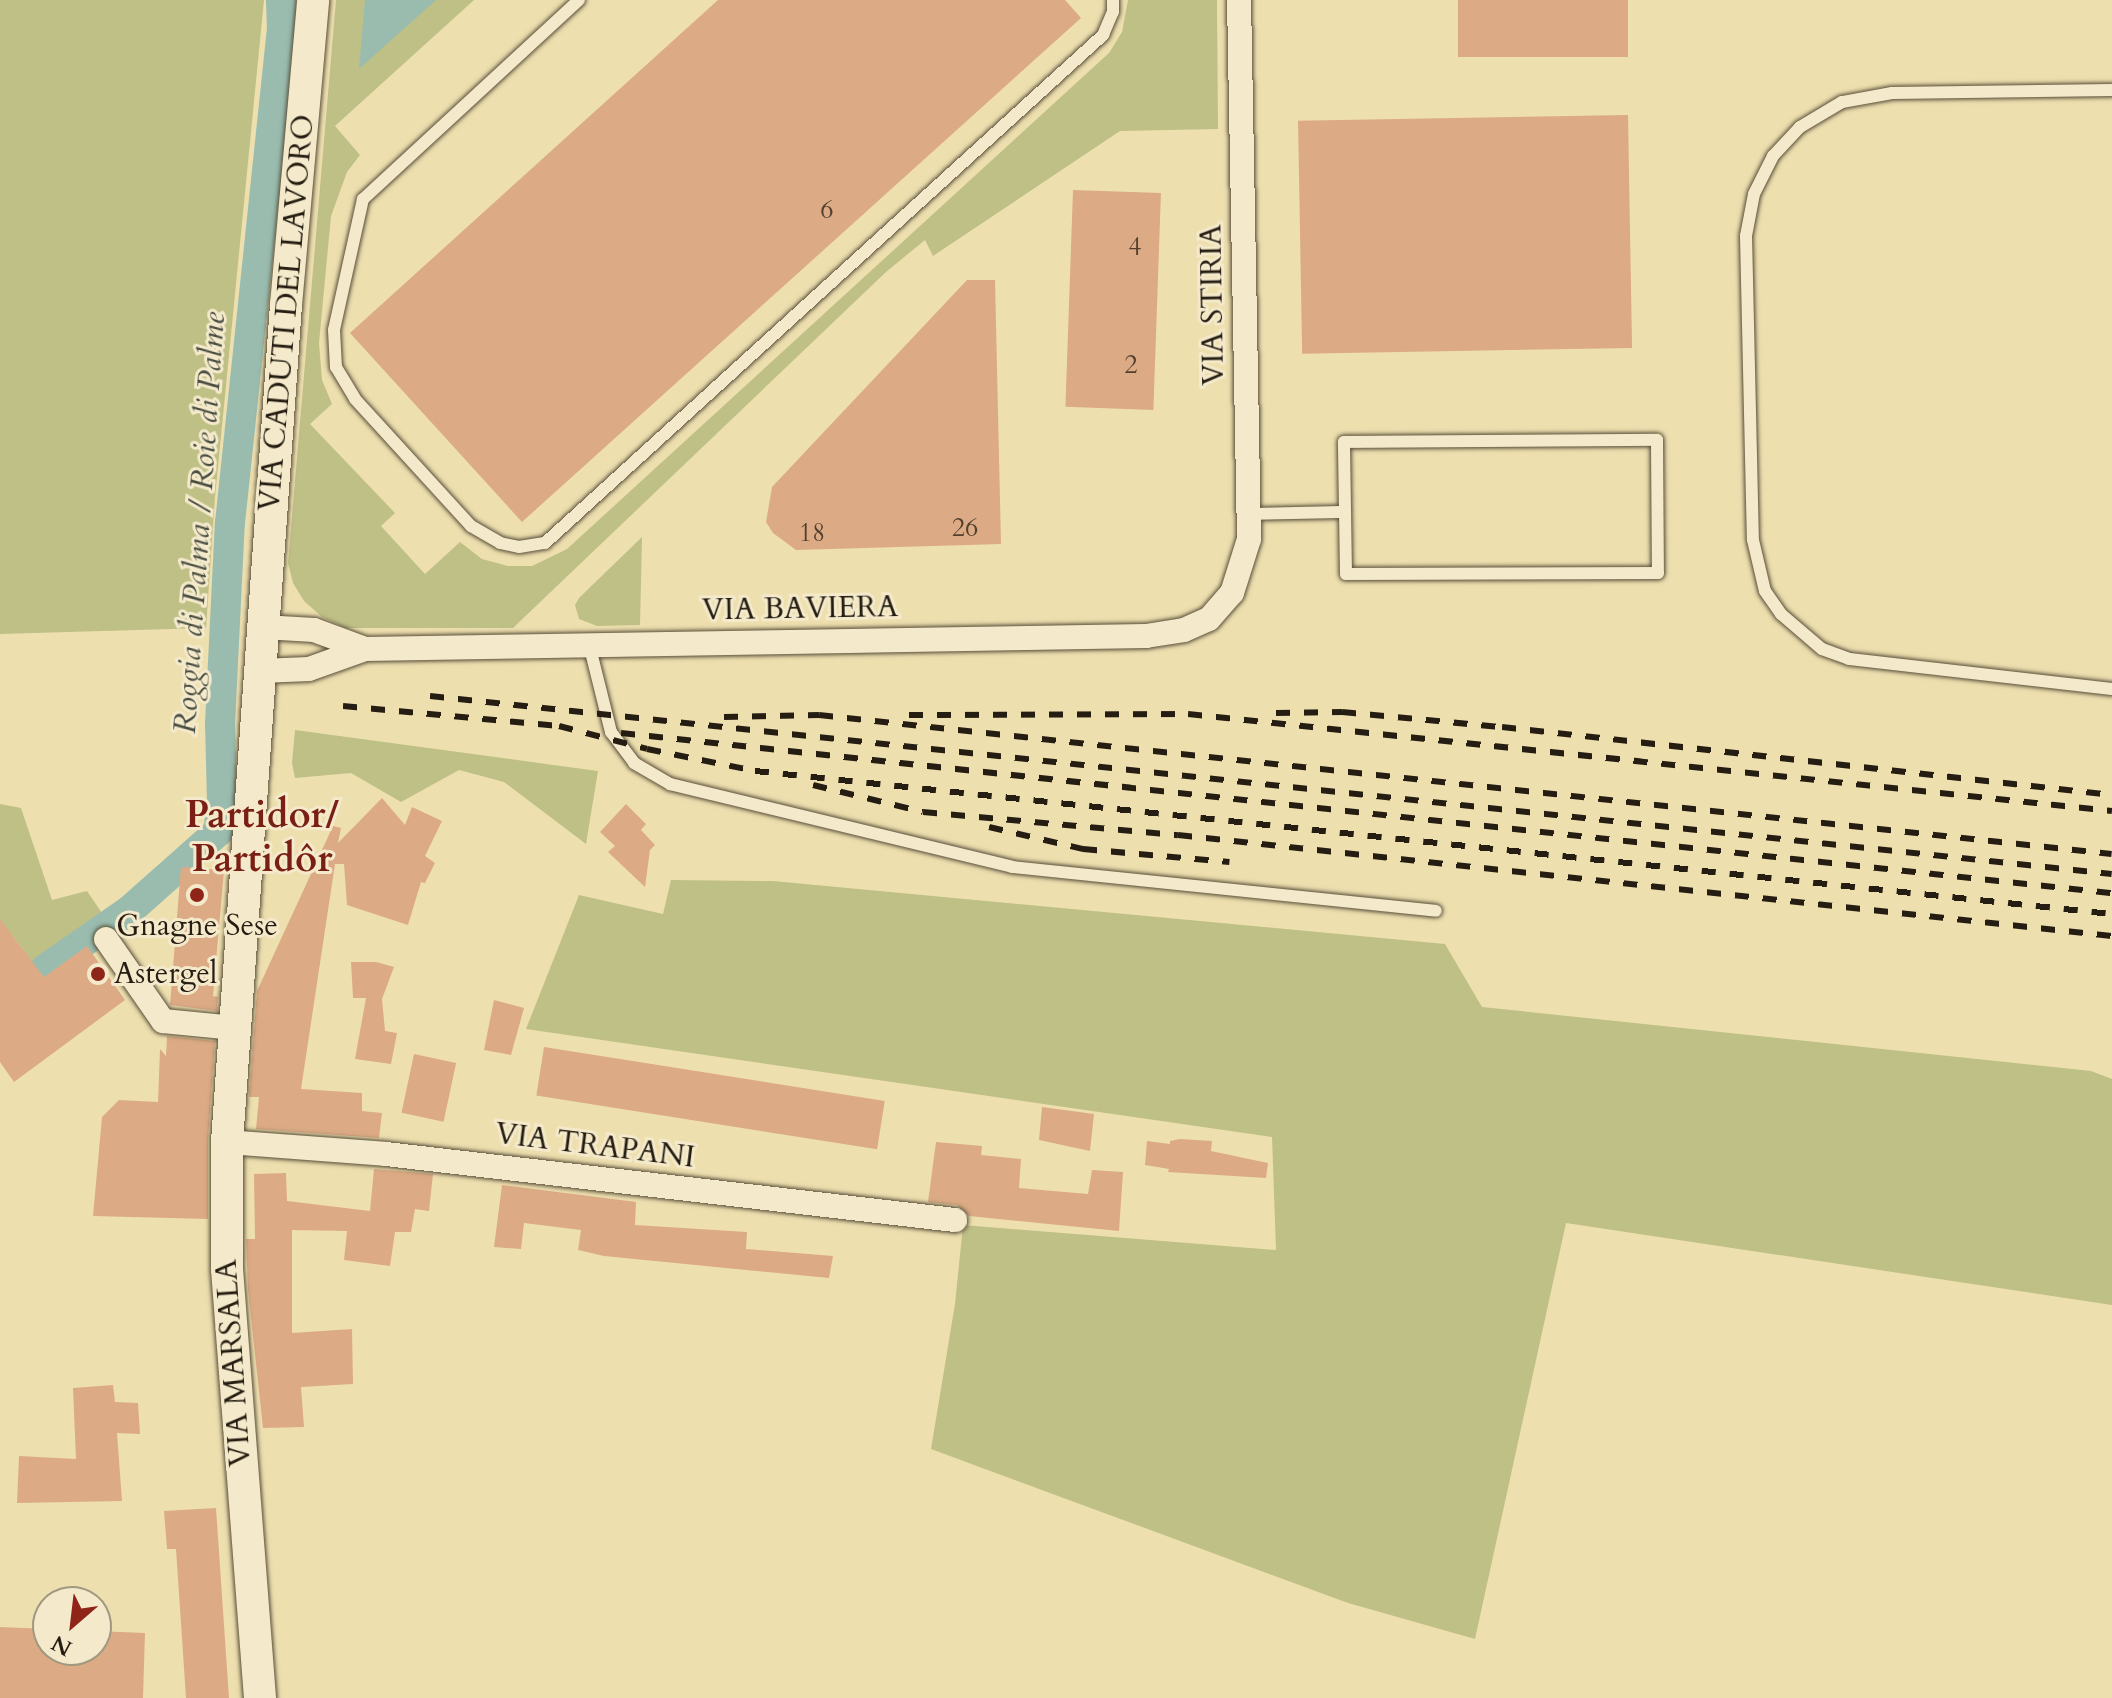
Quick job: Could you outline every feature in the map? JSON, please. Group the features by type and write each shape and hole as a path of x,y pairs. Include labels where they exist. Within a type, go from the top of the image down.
{"street":[{"name":"VIA CADUTI DEL LAVORO","path":"263,627 313,0"},
{"name":"VIA STIRIA","path":"1226,604 1246,556 1249,514 1239,0"},
{"name":"VIA BAVIERA","path":"261,671 309,669 365,649 1146,636 1198,625 1226,604"},
{"name":"VIA BAVIERA","path":"263,627 314,630 365,649"},
{"name":"VIA MARSALA","path":"260,1698 227,1269 227,1142 263,627"},
{"path":"106,939 163,1021 235,1028"},
{"name":"VIA TRAPANI","path":"227,1142 386,1154 955,1220"}],"lane":[{"path":"579,0 363,199 334,330 336,367 355,399 471,526 491,539 519,547 545,543 1103,35 1113,12 1113,0"},
{"path":"2112,90 1892,93 1842,102 1800,127 1773,156 1754,194 1746,236 1753,540 1765,591 1781,614 1822,649 1849,659 2112,689"},
{"path":"1657,440 1658,573 1346,574 1345,512 1344,442 1657,440"},
{"path":"1249,514 1345,512"},
{"path":"589,644 611,732 634,763 670,784 1012,867 1436,911"}],"green space":[{"path":"0,0 264,0 215,497 206,628 0,634"},
{"path":"336,0 474,0 335,126 360,155 347,172 331,216 319,343 322,380 332,404 310,424 395,513 381,526 425,574 460,542 482,559 508,566 532,566 567,549 1109,53 1122,32 1128,0 1217,0 1218,129 1120,131 933,256 925,240 886,272 513,628 346,628 322,617 304,601 293,583 288,563"},
{"path":"642,537 640,625 597,626 579,619 575,605 579,598"},
{"path":"295,730 598,771 586,844 504,782 459,770 401,802 351,773 295,778 292,763"},
{"path":"0,804 21,808 52,900 87,891 102,913 33,963 13,936 0,945"},
{"path":"671,880 773,881 1445,944 1482,1007 2091,1071 2112,1079 2112,1305 1566,1223 1475,1639 1348,1603 931,1449 955,1304 963,1225 1276,1250 1272,1137 526,1029 579,895 663,914"}],"shaded area":[{"path":"365,0 436,0 359,69"}],"building":[{"path":"718,0 1065,0 1081,18 522,522 350,333"},
{"path":"1458,0 1628,0 1628,57 1458,57"},
{"path":"1628,115 1632,348 1302,354 1298,121"},
{"path":"1073,190 1161,193 1153,410 1065,407"},
{"path":"967,280 995,280 1001,544 796,550 773,533 766,522 772,487"},
{"path":"382,798 405,825 412,807 442,821 425,856 435,863 425,883 421,882 408,925 347,905 344,864 335,864 301,1089 362,1093 362,1111 382,1113 379,1138 256,1129 259,1097 249,1097 257,991 333,826 341,828 338,843"},
{"path":"626,804 646,824 641,830 655,845 650,850 645,887 608,852 615,846 600,832"},
{"path":"181,867 224,870 213,996 218,997 217,1011 170,1005"},
{"path":"0,919 44,977 87,946 125,1000 14,1082 0,1062"},
{"path":"351,962 376,962 394,967 382,999 385,1031 397,1033 391,1064 355,1059 366,998 353,998"},
{"path":"494,1000 524,1008 511,1055 484,1050"},
{"path":"167,1036 215,1041 208,1141 208,1219 93,1216 102,1117 119,1100 158,1102 160,1049 166,1056"},
{"path":"544,1047 885,1101 877,1149 536,1095"},
{"path":"414,1054 456,1063 444,1122 402,1113"},
{"path":"1042,1107 1094,1114 1090,1151 1039,1140"},
{"path":"1147,1141 1170,1144 1170,1141 1212,1141 1211,1151 1268,1163 1266,1178 1168,1172 1169,1169 1145,1165"},
{"path":"936,1142 982,1146 981,1155 1021,1159 1019,1188 1088,1194 1092,1170 1123,1172 1119,1231 969,1216 957,1205 928,1202"},
{"path":"374,1169 433,1174 429,1211 415,1209 411,1232 395,1232 390,1266 344,1260 347,1231 292,1230 292,1333 352,1329 353,1384 301,1387 304,1427 263,1428 248,1290 246,1239 255,1239 254,1174 286,1173 287,1201 370,1211"},
{"path":"502,1185 636,1202 635,1225 747,1232 746,1249 833,1256 829,1278 604,1256 578,1250 581,1230 524,1223 521,1249 494,1247"},
{"path":"113,1385 115,1402 138,1403 140,1434 117,1433 122,1501 17,1503 19,1456 76,1459 73,1388"},
{"path":"216,1508 229,1698 186,1698 176,1549 167,1549 164,1511"},
{"path":"0,1627 32,1628 32,1666 112,1666 112,1632 145,1633 143,1698 0,1698"}],"waterway":[{"name":"Roggia di Palma / Roie di Palme","path":"45,969 130,910 218,832 222,804 220,724 230,523 282,30 281,0"}],"railway":[{"path":"430,696 2112,874"},
{"path":"343,706 559,726 647,749 755,771 2112,914"},
{"path":"1276,713 1342,712 1502,727 2112,795"},
{"path":"909,715 1188,714 2112,811"},
{"path":"724,717 819,715 2112,854"},
{"path":"621,733 2112,893"},
{"path":"813,785 923,812 1178,835 2112,936"},
{"path":"989,827 1083,849 1229,862"}],"place":[{"name":"Gnagne Sese","path":"197,895"},
{"name":"Astergel","path":"98,974"}],"district":[{"name":"Partidor/ Partidôr","path":"262,838"}]}
